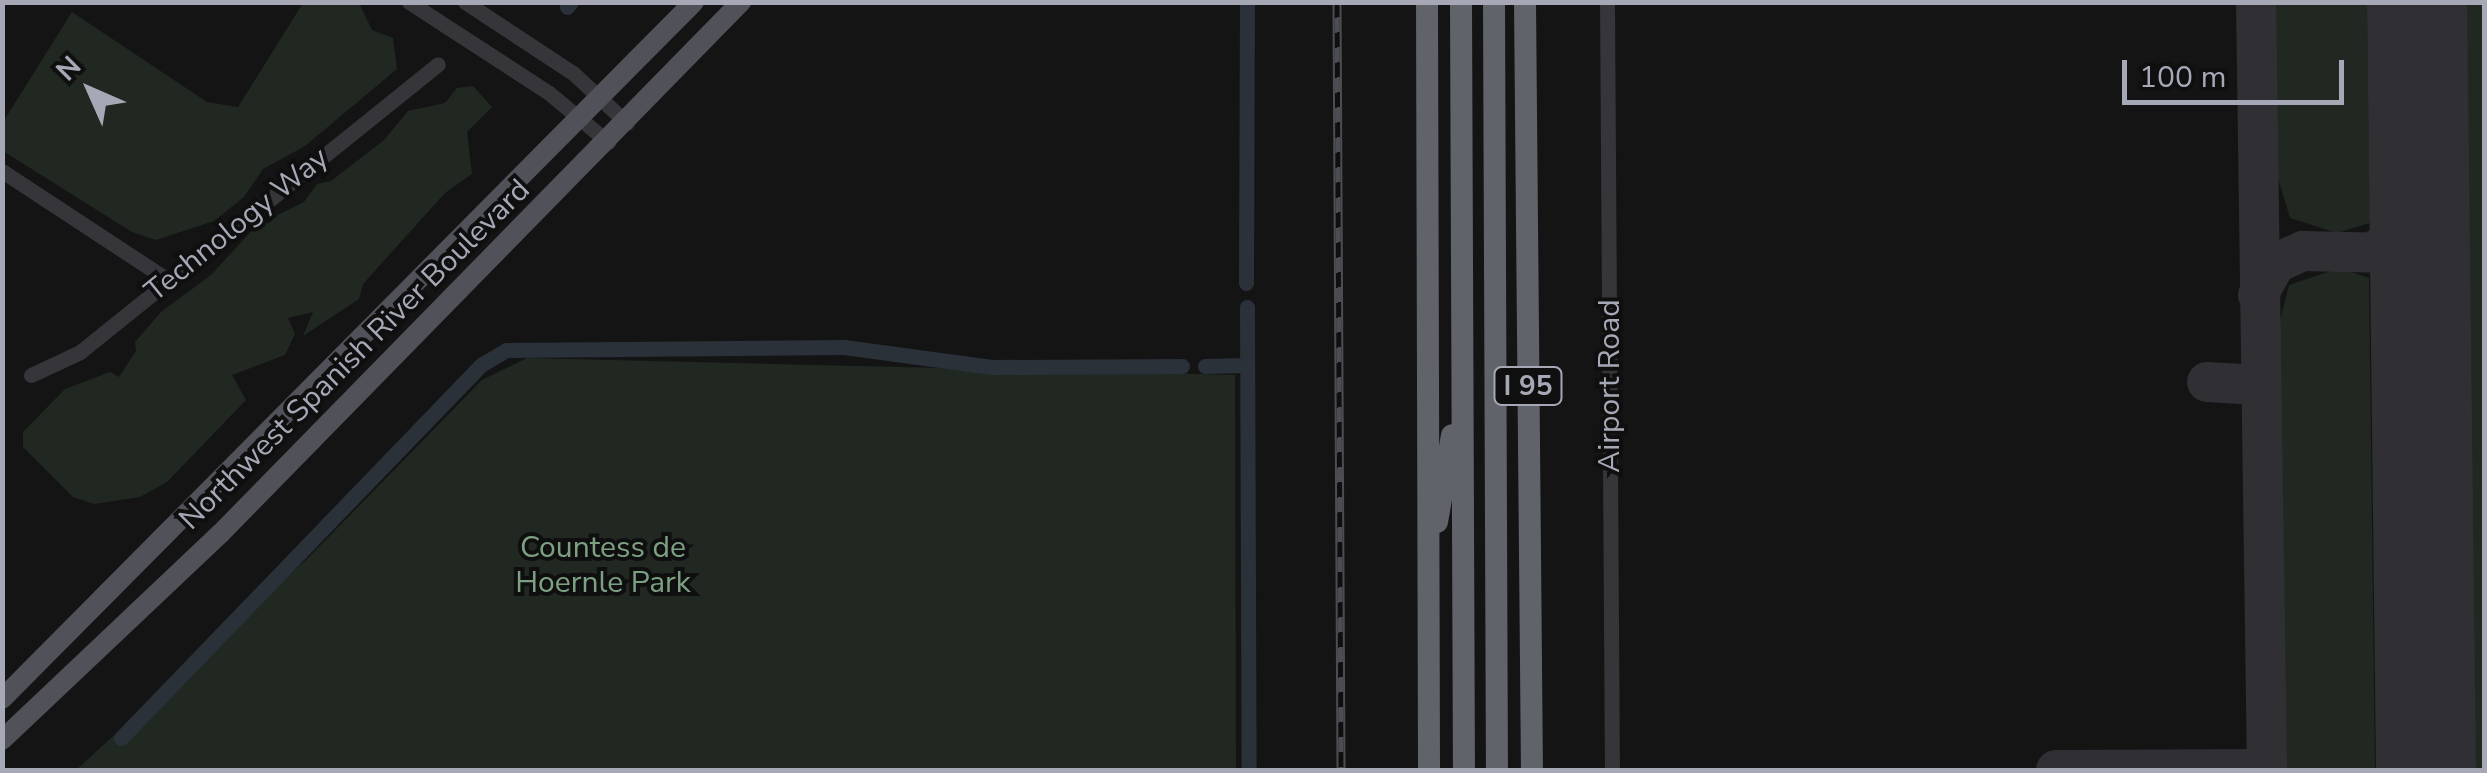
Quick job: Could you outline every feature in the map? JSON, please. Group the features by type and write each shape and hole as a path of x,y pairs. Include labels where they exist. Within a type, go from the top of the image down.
{"highway":[{"path":"1427,2 1429,770"},
{"path":"1460,2 1464,770"},
{"path":"1494,2 1498,767"},
{"name":"I 95","path":"1525,2 1532,770"},
{"path":"1426,585 1462,373"}],"main road":[{"name":"Northwest Spanish River Boulevard","path":"3,698 694,2"},
{"name":"Northwest Spanish River Boulevard","path":"2,740 44,704 608,142 741,2"},
{"path":"22,680 44,704"},
{"path":"3,698 26,721"}],"street":[{"path":"408,2 580,118 608,142"},
{"path":"465,2 600,97 626,123"},
{"name":"Airport Road","path":"1607,2 1612,770"},
{"name":"Technology Way","path":"30,375 80,352 438,64"},
{"path":"2,171 168,280"}],"green space":[{"path":"303,3 359,3 372,30 393,38 397,69 305,146 263,169 244,197 214,221 156,240 132,232 3,151 3,122 72,12 207,102 238,107"},
{"path":"2269,3 2367,3 2370,223 2337,233 2290,218 2275,168"},
{"path":"2465,3 2484,3 2484,770 2474,770"},
{"path":"473,86 492,107 467,132 472,174 445,193 363,284 359,299 303,336 313,312 288,318 295,334 285,355 232,375 246,400 167,482 140,497 94,504 73,497 23,447 23,432 65,389 110,372 119,377 136,351 135,342 161,312 211,275 257,225 304,202 317,184 331,181 384,140 408,111 445,103 457,88"},
{"path":"2340,268 2369,278 2375,770 2277,770 2276,337 2289,285"},
{"name":"Countess de Hoernle Park","path":"527,358 1235,375 1236,770 76,770 308,558 482,380"}],"waterway":[{"path":"567,7 571,2"},
{"path":"1246,283 1247,2"},
{"path":"1247,307 1249,770"},
{"path":"121,738 481,365 506,350 844,347 992,367 1182,366"},
{"path":"1205,366 1246,365"}],"taxiway":[{"path":"2256,2 2267,770"},
{"path":"2375,250 2402,238 2420,210"},
{"path":"2258,295 2276,263 2303,251 2390,253 2421,291"},
{"path":"2207,382 2259,385"},
{"path":"2056,770 2267,769"}],"runway":[{"path":"2417,2 2426,770"}],"railway":[{"path":"1337,2 1341,770"}]}
